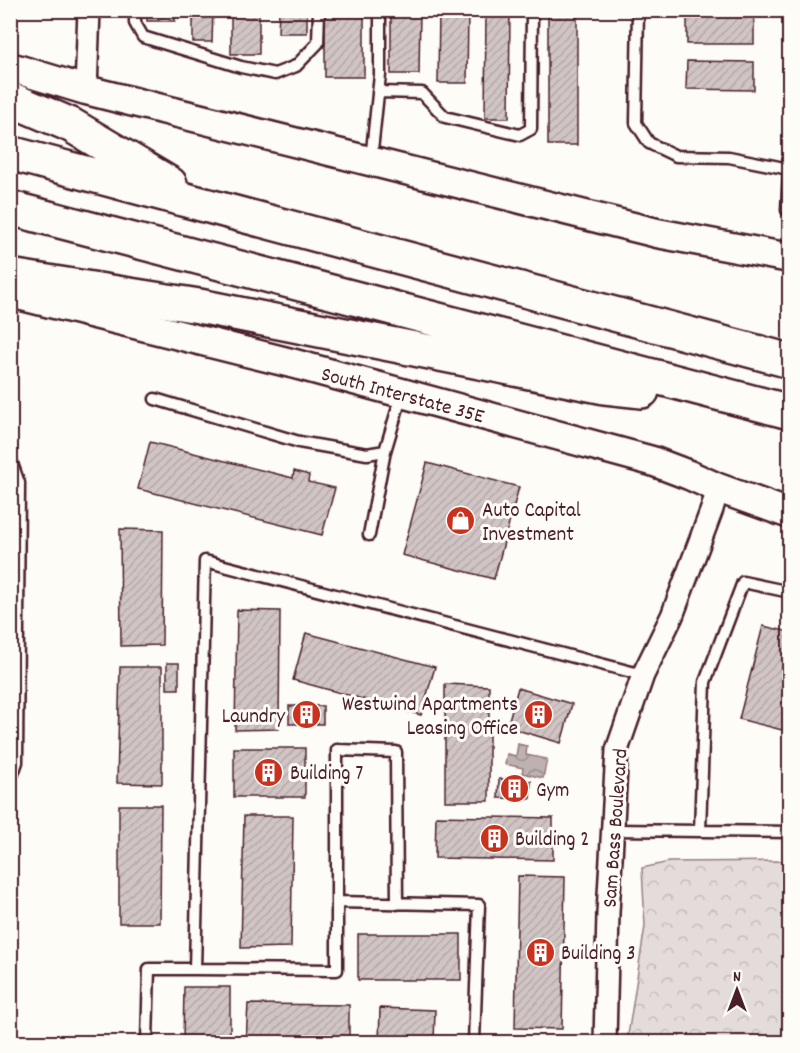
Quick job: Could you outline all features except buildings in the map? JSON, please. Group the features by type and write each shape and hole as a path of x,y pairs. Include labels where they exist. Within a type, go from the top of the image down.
{"highway":[{"path":"10,99 71,125 205,204"},
{"path":"10,153 789,361"},
{"path":"10,208 779,409"},
{"path":"10,276 199,306 605,387 779,409"}],"main road":[{"path":"10,67 86,90 657,233 789,258"},
{"name":"South Interstate 35E","path":"10,293 295,364 651,461 789,514"}],"street":[{"path":"86,90 89,10"},
{"name":"Sam Bass Boulevard","path":"605,1042 608,912 617,750 643,675 672,616 718,488"}],"lane":[{"path":"135,10 135,23 142,37 241,67 275,74 296,66 318,43 319,10"},
{"path":"371,161 380,75 380,10"},
{"path":"378,92 422,93 445,117 520,135 531,129 532,10"},
{"path":"639,10 636,123 649,143 676,156 729,157 789,169"},
{"path":"789,149 787,210 789,212"},
{"path":"369,535 385,451 402,393"},
{"path":"155,399 299,442 367,454 385,451"},
{"path":"10,458 19,483 17,762 10,782"},
{"path":"195,969 205,561 643,675"},
{"path":"700,831 705,682 742,582 789,592"},
{"path":"147,1042 149,969 337,970 337,750 396,752 397,904"},
{"path":"612,830 789,832"},
{"path":"337,902 479,905 474,1042"}],"green space":[{"path":"789,861 789,1042 627,1042 645,926 642,868 669,862"}],"water":[{"path":"518,744 527,746 526,755 547,759 543,778 522,773 523,768 505,764 507,754 516,756"}],"place":[{"name":"Auto Capital Investment","path":"461,521"},
{"name":"Laundry","path":"306,715"},
{"name":"Westwind Apartments Leasing Office","path":"539,715"},
{"name":"Building 7","path":"269,772"},
{"name":"Gym","path":"515,789"},
{"name":"Building 2","path":"494,838"},
{"name":"Building 3","path":"540,952"}]}
